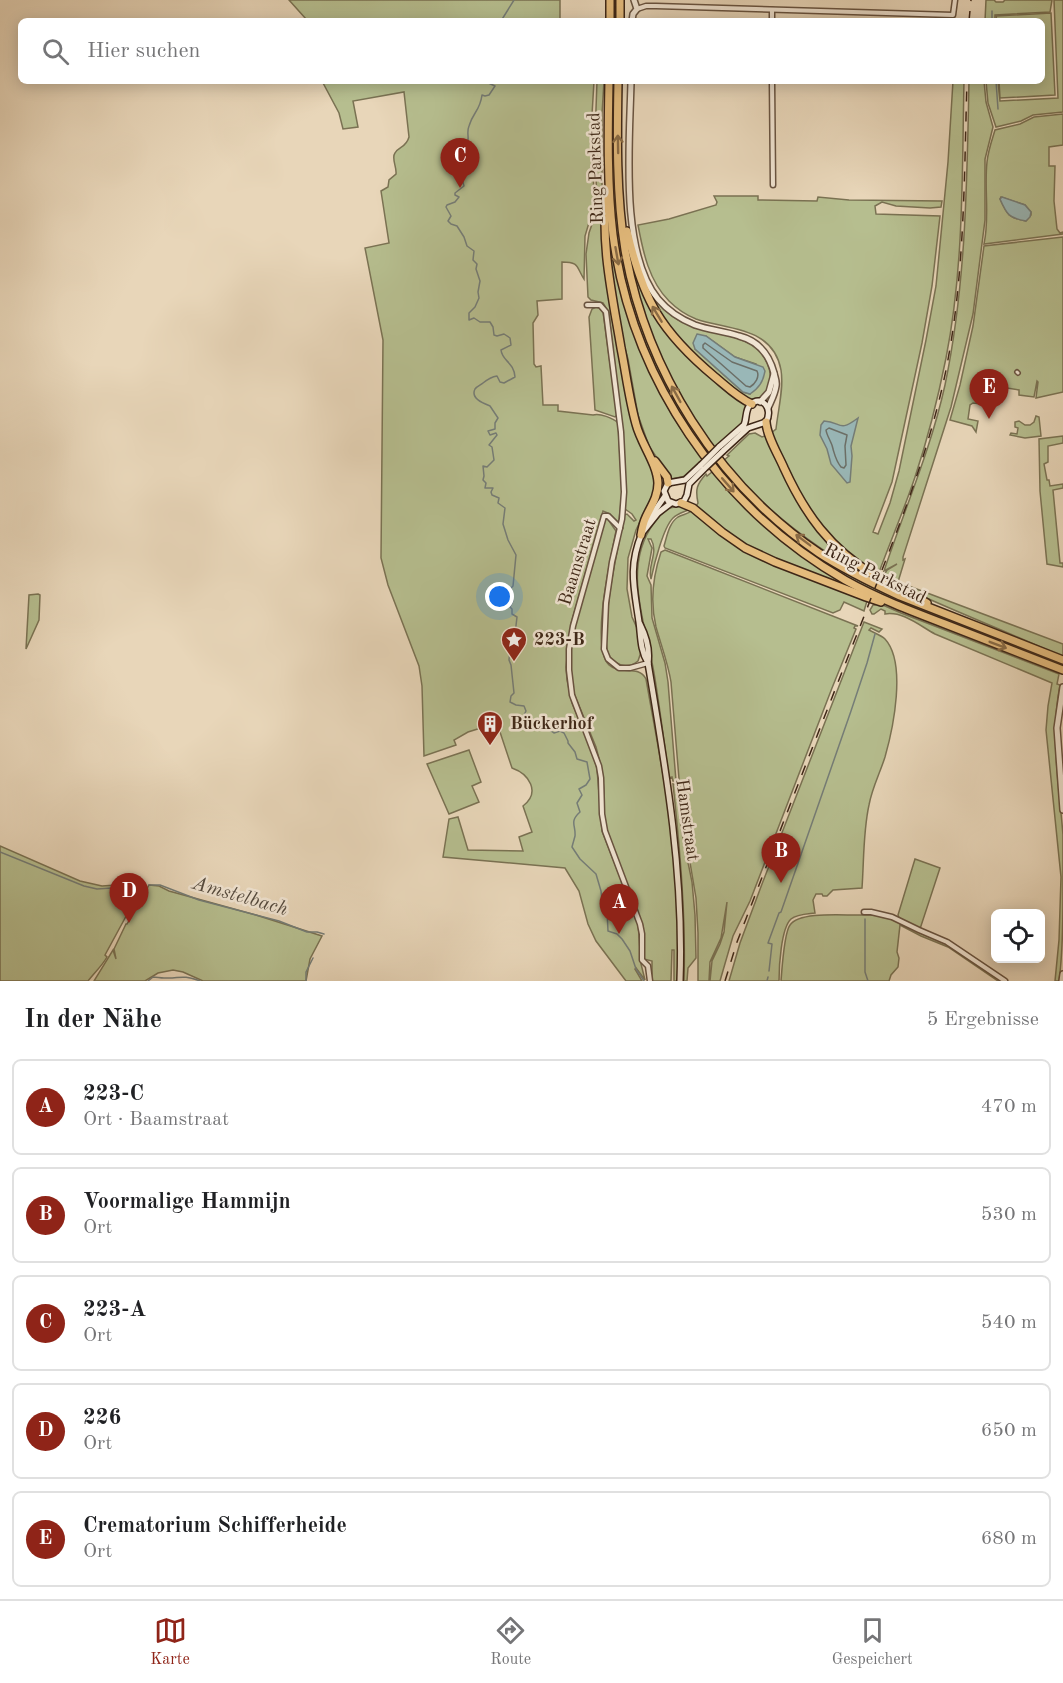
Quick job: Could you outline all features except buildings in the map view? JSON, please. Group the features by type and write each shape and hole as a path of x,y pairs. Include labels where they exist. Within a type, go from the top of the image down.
{"highway":[{"path":"610,0 610,18"},
{"path":"620,0 620,18"},
{"name":"Ring Parkstad","path":"609,84 609,177 614,235 627,301 645,353 662,388 687,432 707,460 742,501 796,548 846,580 907,609 1063,670"},
{"name":"Ring Parkstad","path":"618,84 620,202 629,269 644,324 672,387 712,451 767,511 818,552 875,585 1063,660"},
{"path":"609,177 605,224 612,294 636,424 645,450 654,466 658,485 655,501 645,519 641,535"},
{"path":"620,202 638,274 655,313 670,334 690,355 733,392 752,404"},
{"path":"766,422 798,498 808,515 830,540 850,560 875,576 948,614"},
{"path":"645,450 663,471 668,483"},
{"path":"681,503 693,508 735,542 761,555 866,597 907,609"}],"main road":[{"path":"632,18 637,9 634,0"},
{"path":"631,84 630,204 636,244 647,281 666,308 681,318 697,326 744,338 761,347 772,363 776,379 776,386 768,408 770,415 766,422 748,428 721,449"},
{"path":"668,483 685,480 721,449 744,425 747,410 752,404 760,402 769,392 774,374"},
{"path":"760,402 768,408"},
{"path":"665,496 671,503 681,503 686,498 689,484 703,466"},
{"name":"Hamstraat","path":"668,483 665,496 649,518 641,535 634,559 633,579 639,624 645,634 649,656 648,663 677,850 681,917 680,981"},
{"name":"Hamstraat","path":"641,535 658,513 671,503"},
{"path":"1063,687 1057,728 1063,810"},
{"path":"1062,981 1063,974"}],"street":[{"path":"637,9 656,6 953,15 955,0"},
{"path":"772,10 772,18"},
{"path":"772,84 773,185"},
{"name":"Baamstraat","path":"587,305 600,305 606,312 621,432 624,492 620,528 606,603 604,649 608,660 619,668 630,668 648,663"},
{"name":"Baamstraat","path":"620,528 608,516 604,516 575,619 569,649 569,670 572,695 599,766 605,831 640,924 642,960 648,966 650,981"},
{"path":"864,912 897,918 943,940 1005,981"}],"green space":[{"path":"289,0 560,0 560,18 305,18"},
{"path":"986,0 1003,2 1005,0 1052,0 1050,12 995,15 995,18 985,18"},
{"path":"1054,0 1063,0 1063,112 1033,115 1021,121 996,127 988,103 986,84 998,84 1000,101 1058,98"},
{"path":"1051,13 1055,95 1000,98 999,84 1045,84 1045,18 996,18 996,16"},
{"path":"324,84 594,84 592,115 594,206 585,236 584,279 575,264 562,262 562,299 537,301 538,315 533,323 534,364 536,367 541,366 543,405 558,405 558,411 603,415 618,423 622,494 619,520 618,522 603,511 571,624 566,667 572,703 592,750 597,769 602,831 638,923 641,964 645,980 636,968 642,981 626,981 596,941 588,924 579,891 565,868 443,857 449,819 458,817 468,850 523,851 519,837 532,832 523,806 528,801 532,789 528,779 512,768 497,723 468,732 454,740 456,745 424,756 422,686 419,666 388,585 381,558 383,340 365,248 389,243 381,191 388,187 389,180 396,174 394,155 409,137 404,92 353,101 358,127 343,129 339,113"},
{"path":"597,84 604,84 602,204 604,244 628,392 654,472 656,489 636,530 628,558 627,589 641,652 638,661 625,666 615,662 608,653 606,639 608,611 624,515 627,514 634,521 636,520 625,509 623,435 609,313 603,303 588,297 586,254 589,233 597,210 595,137"},
{"path":"611,84 616,84 615,158 630,285 642,326 656,362 680,408 703,444 744,493 846,573 1063,662 1063,667 912,608 853,581 807,552 765,518 727,479 694,436 666,390 643,341 626,289 616,235 611,158"},
{"path":"953,84 964,84 961,220 952,324 940,388 924,448 878,575 840,548 809,512 770,434 776,429 782,377 776,356 769,345 759,337 747,332 696,319 672,304 662,293 652,275 638,225 669,219 716,205 714,196 758,196 758,200 817,201 818,197 849,200 942,201 941,207 930,208 896,206 882,202 875,206 876,214 940,216 932,286 922,343 892,482 873,532 878,534 899,471 926,340 936,286"},
{"path":"969,84 984,84 986,102 993,127 985,159 985,220 973,314 951,407 903,557 903,560 905,559 898,582 1063,644 1063,657 885,579 884,575 887,570 897,564 884,571 933,432 945,385 961,272"},
{"path":"1063,114 1063,145 1049,147 1049,166 1055,166 1054,201 1057,229 1063,234 984,244 987,224 987,162 995,130 1020,124 1034,117","holes":["1001,197 1025,205 1031,212 1026,221 1009,215 1000,199"]},
{"path":"608,206 625,306 642,353 663,399 703,459 686,476 671,479 649,446 638,415 628,359 619,328 608,246"},
{"path":"1063,237 1063,392 1036,398 1037,381 1034,397 1019,395 1019,390 982,384 979,394 982,395 981,404 970,405 968,419 978,421 976,432 972,426 950,420 973,326 984,246"},
{"path":"630,258 662,325 747,404 742,424 714,448 681,399 655,345 642,308"},
{"path":"647,287 662,307 682,322 752,345 768,366 770,380 766,393 758,398 745,398 691,354 656,312","holes":["706,336 735,357 756,364 750,394 743,392 695,349"]},
{"path":"596,307 603,312 617,415 615,417 595,410 589,317 592,309"},
{"path":"1036,416 1039,417 1041,436 1025,438 1010,435 1011,433 1017,434 1018,428 1015,427 1015,422 1030,425"},
{"path":"755,433 762,437 767,435 808,516 875,579 874,581 832,556 774,513 723,461 749,434"},
{"path":"1063,436 1063,443 1048,446 1048,462 1044,464 1050,486 1063,484 1063,488 1053,490 1060,563 1063,563 1063,567 1047,564 1040,491 1039,439"},
{"path":"712,472 744,506 788,544 869,595 775,560 745,545 695,508 698,503 699,484 706,474 707,476"},
{"path":"683,506 690,509 675,516 669,523 659,547 651,579 650,569 654,549 651,539 648,539 652,548 647,576 651,585 652,618 668,682 676,781 673,781 672,777 669,778 637,577 644,540 654,523 666,510"},
{"path":"693,510 735,543 867,601 864,611 844,602 840,610 833,613 665,548 667,534 672,523 678,517"},
{"path":"607,518 616,531 604,601 601,640 609,665 619,670 639,672 646,679 667,798 676,870 678,981 674,981 674,950 672,950 671,981 652,981 652,961 644,959 643,926 607,835 602,770 596,747 573,691 571,680 570,655 574,628 603,522"},
{"path":"665,550 858,626 854,628 856,629 750,901 733,936 720,981 710,981 712,961 724,932 727,902 721,938 710,962 709,981 698,981 696,898 682,815 671,682 653,608 656,570 661,552"},
{"path":"29,595 40,595 39,620 26,649"},
{"path":"876,602 1059,674 1056,741 1063,835 1063,879 1059,981 1055,981 1061,877 1046,730 1052,683 935,634 905,617 885,614 885,611 881,609 872,614 870,610"},
{"path":"864,622 882,629 879,632 871,628 869,630 885,639 892,650 897,680 894,714 885,757 867,815 862,888 833,890 827,896 816,894 813,900 815,913 799,915 791,919 783,939 779,981 729,981 740,943 762,884"},
{"path":"469,750 481,782 472,786 479,802 449,814 427,764"},
{"path":"673,784 677,785 695,915 696,958 688,968 687,981 684,981 682,882"},
{"path":"0,846 80,881 102,886 144,883 105,955 107,957 88,981 0,981"},
{"path":"915,859 940,868 920,929 899,918 898,915"},
{"path":"149,885 159,886 169,891 322,936 310,959 306,981 203,981 173,970 158,973 145,981 94,981 113,950 116,959 114,949"},
{"path":"877,915 893,919 949,944 1002,981 998,981 948,947 900,925 898,967 889,981 781,981 788,929 795,921 811,916"}],"water":[{"path":"1002,197 1025,205 1031,212 1030,217 1026,221 1009,215 1000,199"},
{"path":"697,334 706,336 735,357 763,367 764,375 758,387 750,394 743,392 695,349 693,343"},
{"path":"858,418 851,446 850,482 847,483 831,464 820,435 821,425 824,421 843,426"}],"waterway":[{"path":"503,18 514,0"},
{"path":"992,11 992,18"},
{"path":"491,84 495,86 489,95 482,95 480,105 471,121 468,142 459,164 457,177 462,179 464,186 455,193 459,197 455,202 446,207 451,216 448,221 457,226 467,246 474,251 473,260 477,264 476,269 480,281 479,298 469,313 469,320 474,318 480,322 490,322 494,335 504,334 510,338 511,345 501,350 503,357 513,368 515,377 504,383 500,382 497,376 491,378 477,387 474,393 479,400 490,406 498,418 495,429 488,431 490,435 496,433 497,435 489,445 492,447 494,460 487,467 483,466 483,480 486,483 485,488 493,488 492,495 499,498 498,503 505,508 503,524 516,555 513,586 509,590 513,601 510,607 512,614 517,617 516,639 511,641 509,660 514,693 510,702 524,706 526,711 524,715 535,725 554,733 560,731 564,733 577,759 587,762 590,779 579,789 582,795 577,803 580,812 574,821 575,836 572,847 580,859 596,874 602,901 607,911 608,931 617,934 622,939 644,981"},
{"path":"996,84 998,109"},
{"path":"769,971 772,944 768,943 851,711 875,634"},
{"name":"Amstelbach","path":"0,852 84,886 97,889 141,886"},
{"name":"Amstelbach","path":"149,885 160,885 199,900 279,921 307,932 324,934"},
{"path":"865,919 865,972 868,981"},
{"name":"Amstelbach","path":"306,981 306,972 313,958"},
{"path":"148,981 153,977 184,977 200,981"},
{"path":"767,981 768,977"}],"railway":[{"path":"969,18 971,0"},
{"path":"725,981 737,942 897,530 930,435 946,370 957,298 964,190 967,84"}],"place":[{"name":"223-A","path":"460,188"},
{"name":"Crematorium Schifferheide","path":"989,419"},
{"name":"223-B","path":"514,663"},
{"name":"Bückerhof","path":"490,747"},
{"name":"Voormalige Hammijn","path":"781,883"},
{"name":"226","path":"129,923"},
{"name":"223-C","path":"619,934"}]}
